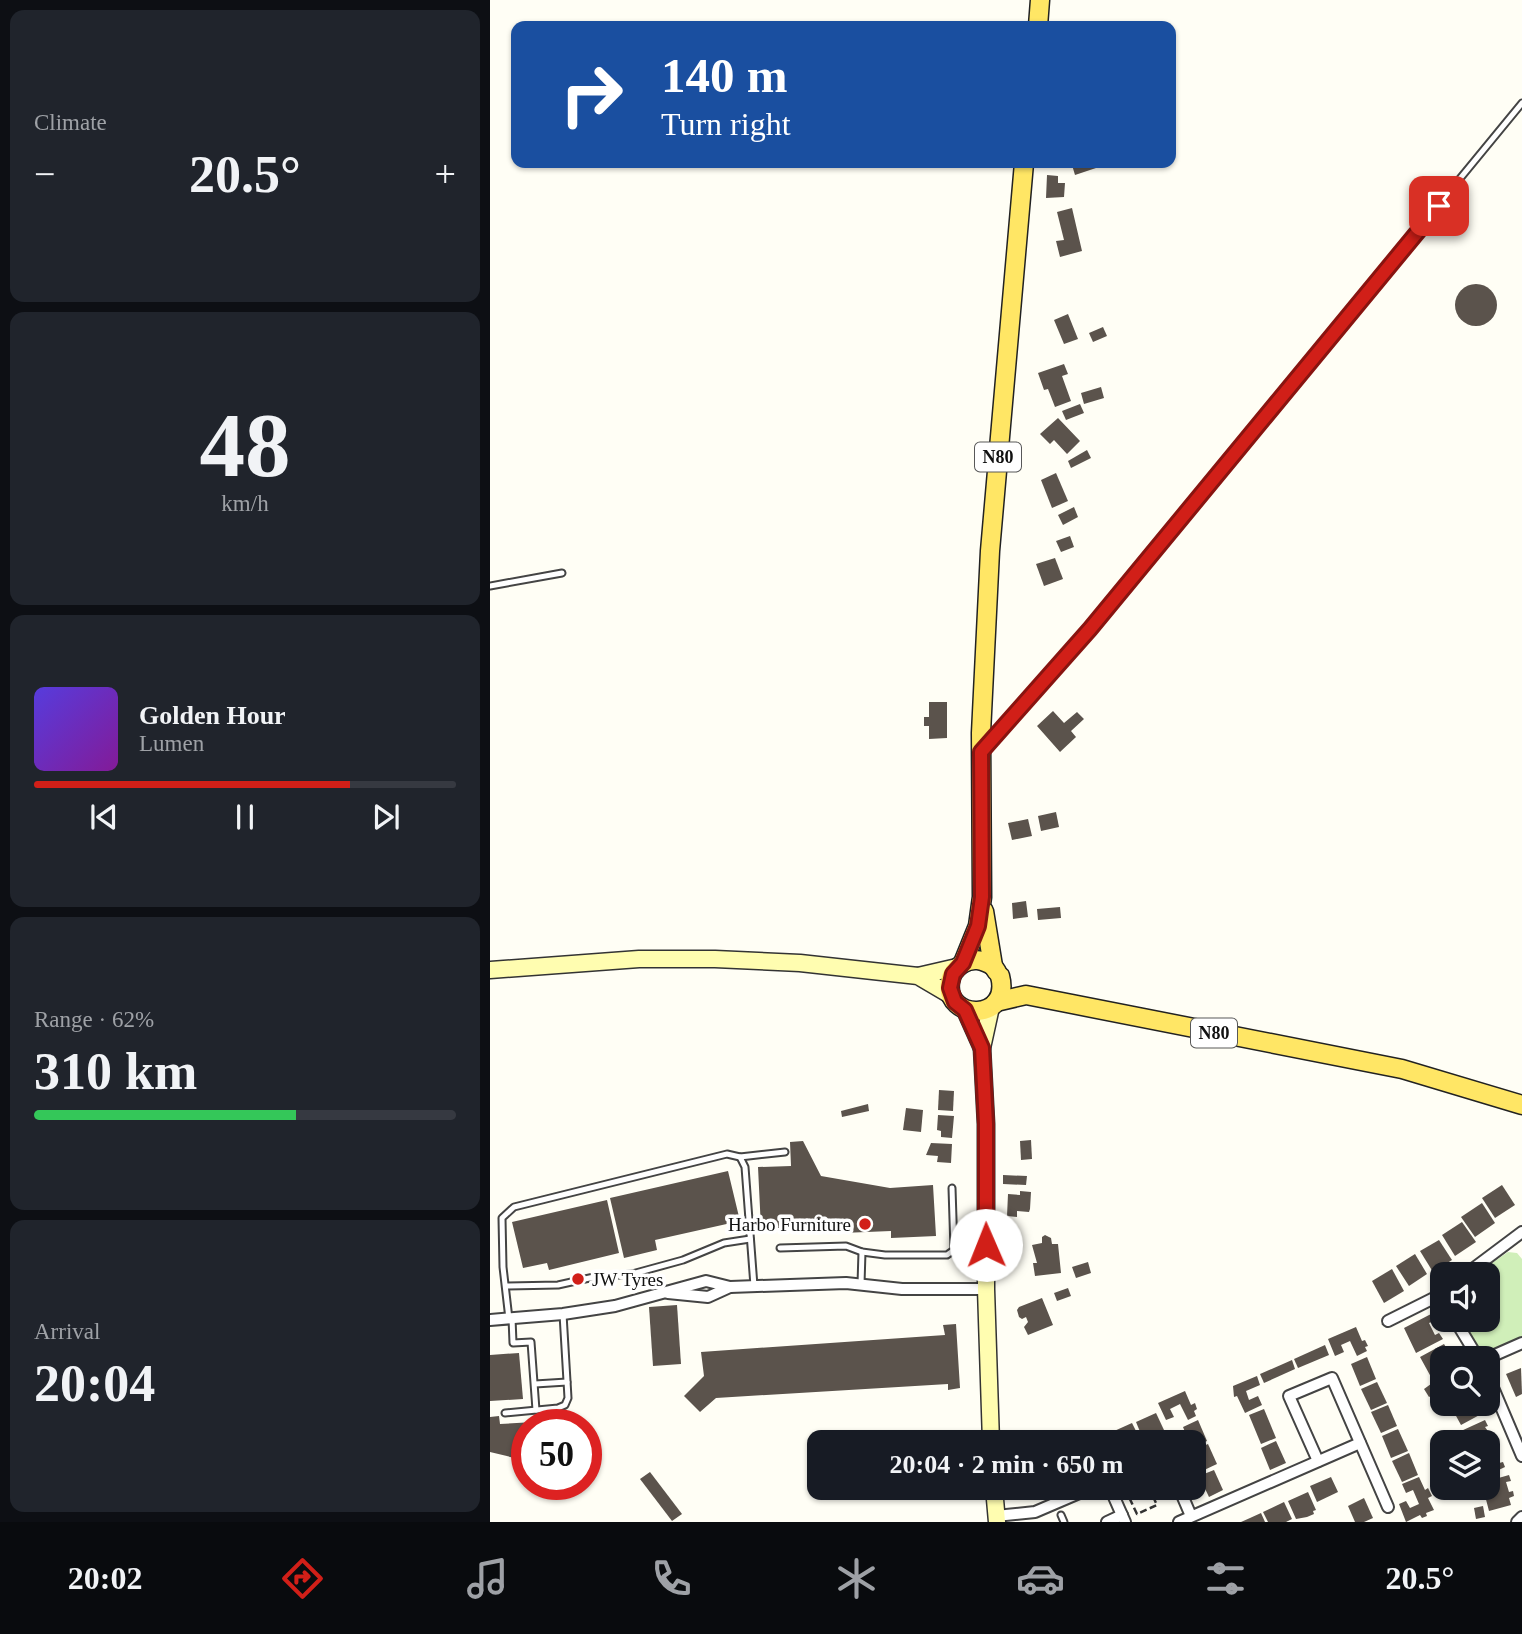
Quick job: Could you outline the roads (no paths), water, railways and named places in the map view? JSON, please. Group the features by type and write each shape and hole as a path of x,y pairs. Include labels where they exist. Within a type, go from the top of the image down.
{"main road":[{"path":"1038,21 1040,0"},
{"name":"N80","path":"952,996 950,981 978,926 982,897 981,752 990,551 1024,168"},
{"name":"N80","path":"982,897 1001,990 993,1004"},
{"path":"490,970 639,959 715,959 800,963 918,976 978,960 996,971"},
{"name":"N80","path":"996,971 1026,995"},
{"path":"918,976 952,996 965,1010 982,1048"},
{"name":"N80","path":"965,1010 978,1012 993,1004 1026,995 1402,1069 1522,1105"},
{"path":"991,1430 986,1289 986,1124 982,1048 993,1004"},
{"path":"995,1500 996,1519"}],"street":[{"path":"1485,1262 1520,1239"},
{"path":"490,1320 563,1314 615,1306 706,1281 730,1287 846,1283 902,1289 986,1289"},
{"path":"667,1293 708,1297 730,1287"},
{"path":"1388,1321 1430,1302"},
{"path":"1500,1353 1522,1343"},
{"path":"1318,1461 1289,1396 1332,1378 1388,1507"},
{"path":"1500,1404 1522,1456"},
{"path":"1179,1522 1360,1443"},
{"path":"996,1519 1035,1512 1063,1500"},
{"path":"1107,1522 1124,1518 1116,1500"},
{"path":"1184,1500 1191,1516"},
{"path":"1517,1522 1522,1517"}],"lane":[{"path":"981,752 1090,629 1521,106"},
{"path":"490,586 562,573"},
{"path":"536,1409 531,1342 513,1343 503,1266 502,1218 514,1208 727,1154 740,1157 785,1152"},
{"path":"740,1157 745,1167 754,1286"},
{"path":"780,1248 846,1246 885,1255 947,1255 954,1250 952,1188"},
{"path":"506,1286 558,1285 594,1277 632,1274 724,1243 750,1239"},
{"path":"861,1285 863,1252"},
{"path":"547,1409 565,1405 568,1398 563,1314"},
{"path":"534,1384 567,1382"},
{"path":"505,1413 511,1412"},
{"path":"1061,1514 1064,1522"}],"place":[{"name":"Harbo Furniture","path":"865,1224"},
{"name":"JW Tyres","path":"578,1279"}]}
